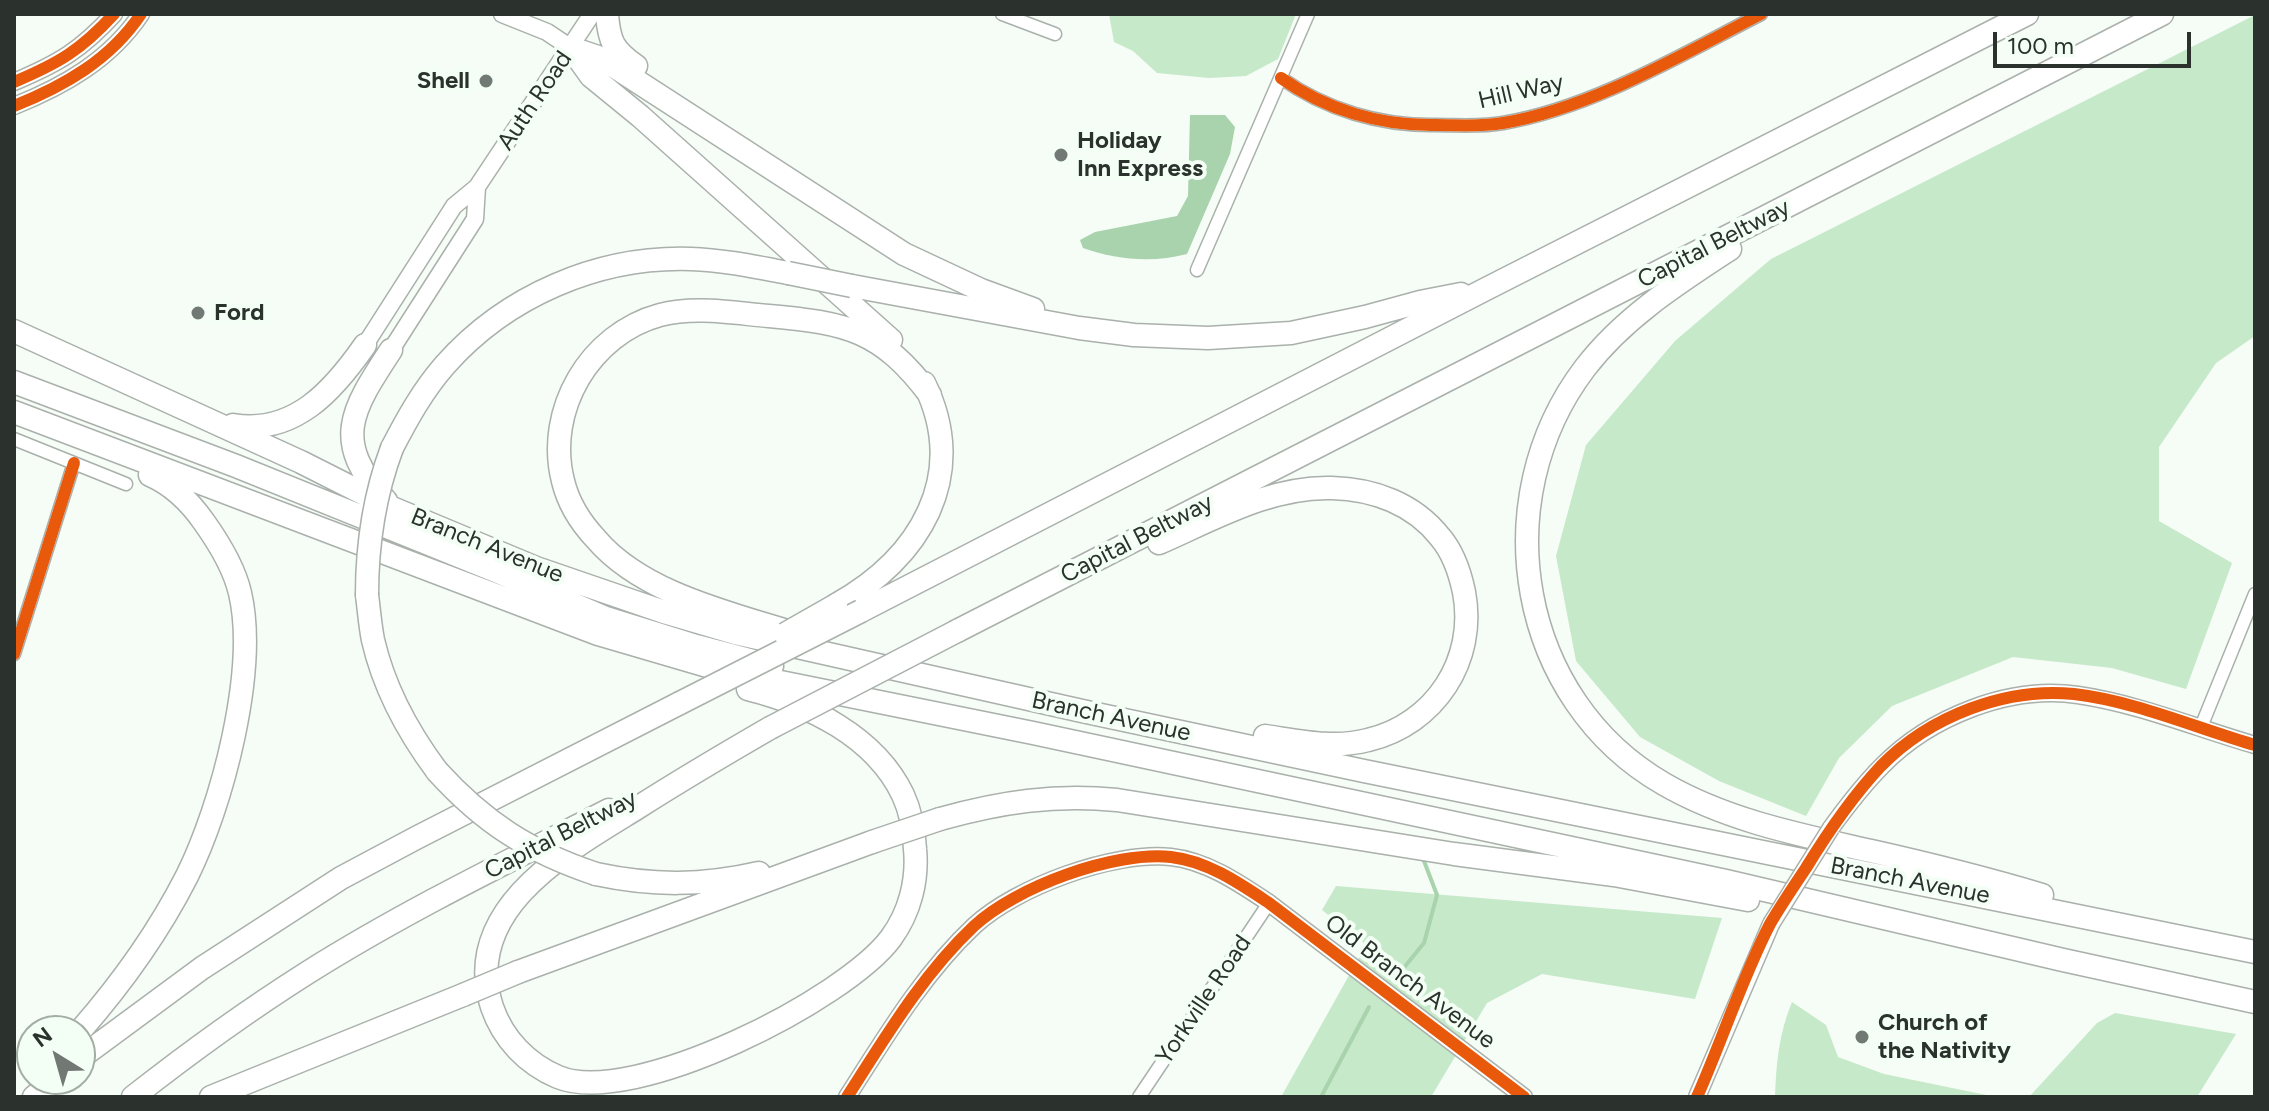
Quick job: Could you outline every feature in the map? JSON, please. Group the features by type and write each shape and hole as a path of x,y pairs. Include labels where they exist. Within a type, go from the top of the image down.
{"highway":[{"path":"607,14 609,37 620,55 702,111 723,137"},
{"path":"673,701 861,611 2027,14"},
{"name":"Capital Beltway","path":"133,1097 237,1019 307,973 447,893 2162,14"},
{"path":"571,48 601,58 904,254 981,290 1079,328"},
{"path":"96,1046 202,968 341,878 673,701 861,591 898,557 930,511 942,469 943,445 930,395 905,353 652,126 591,76 571,48"},
{"path":"1851,174 1657,299 1605,344 1568,393 1542,449 1528,508 1526,536 1532,601 1552,662 1571,696 1614,747 1663,784 1695,800 1783,831 1974,874 2161,932"},
{"path":"872,842 755,875 709,882 632,882 596,874 538,852 486,819 458,795 437,771 417,744 382,671 373,639 367,595 367,558 380,480 392,448 425,391 463,348 522,302 565,281 607,267 647,260 691,259 743,265 1079,328 1134,335 1208,338 1291,333 1486,289"},
{"path":"930,395 914,374 886,348 870,337 835,324 678,311 657,316 626,330 587,364 566,405 560,455 563,481 570,501 596,540 613,555 673,593 696,603 941,679"},
{"name":"Branch Avenue","path":"14,331 216,422 392,508 536,568 735,633 1380,774 2255,952"},
{"path":"216,422 266,427 287,420 316,401 348,369 365,345"},
{"path":"391,350 363,392 354,419 351,442 371,485 392,508"},
{"path":"14,382 249,471 606,618 696,646 1033,733"},
{"name":"Branch Avenue","path":"14,412 598,634 721,670 1033,733 1726,881 2255,1002"},
{"path":"71,435 167,482 197,512 230,565 239,592 245,631 236,724 207,828 187,875 138,960 93,1015"},
{"path":"957,631 1258,500 1304,489 1354,490 1388,498 1426,522 1442,538 1453,557 1461,579 1467,627 1455,672 1431,705 1411,722 1391,733 1368,740 1330,745 1082,711"},
{"path":"523,605 596,639 652,660 794,703 833,722 875,757 902,794 911,817 916,866 913,891 905,913 894,935 879,953 832,990 791,1015 700,1057 617,1082 581,1082 545,1071 516,1048 504,1033 489,998 486,973 488,952 496,929 508,909 536,876 574,848 770,728"},
{"path":"211,1097 518,972 872,842 940,819 1029,799 1083,797 1117,800 1454,854 1614,875 1720,896 1935,930"}],"street":[{"path":"14,82 64,58 89,40 114,14"},
{"path":"14,106 82,73 111,50 141,14"},
{"path":"502,14 547,32 571,48"},
{"name":"Auth Road","path":"365,345 454,206 477,187 592,14"},
{"path":"1002,14 1055,34"},
{"path":"1197,270 1308,14"},
{"name":"Hill Way","path":"1281,78 1313,98 1396,124 1500,124 1575,103 1633,78 1761,14"},
{"name":"Auth Road","path":"391,350 475,219 477,187"},
{"path":"14,439 126,484"},
{"path":"14,654 74,463"},
{"path":"2201,727 2255,596"},
{"path":"1697,1097 1771,924 1852,799 1883,764 1909,743 1966,710 1997,700 2037,694 2074,694 2147,711 2255,745"},
{"name":"Old Branch Avenue","path":"847,1097 898,1018 937,968 974,926 1003,904 1083,869 1134,858 1171,857 1230,877 1269,903 1524,1097"},
{"name":"Yorkville Road","path":"1139,1097 1269,903"}],"shaded area":[{"path":"1109,14 1296,14 1278,59 1246,76 1209,78 1157,73 1133,51 1114,42"},
{"path":"2255,15 2255,336 2216,363 2159,447 2159,521 2232,563 2186,689 2112,668 2013,657 1892,706 1839,758 1806,816 1719,781 1640,737 1576,661 1556,556 1586,445 1675,341 1771,259"},
{"path":"1190,115 1225,115 1235,127 1230,154 1187,254 1161,259 1135,259 1083,248 1080,240 1095,232 1177,216 1188,196"},
{"path":"1336,886 1722,918 1695,999 1542,974 1487,1003 1431,1097 1281,1097 1366,945 1322,910"},
{"path":"1792,1002 1826,1025 1838,1057 1884,1074 1996,1097 1775,1097 1779,1049"},
{"path":"2115,1013 2236,1034 2197,1097 2029,1097 2097,1023"}],"waterway":[{"path":"1402,970 1424,943 1437,895 1424,861"},
{"path":"1321,1097 1369,1007"}],"cycle path":[{"path":"14,82 68,54 114,14"},
{"path":"14,106 51,90 85,70 115,45 141,14"},
{"path":"1281,78 1316,99 1375,119 1415,125 1495,124 1536,116 1603,93 1761,14"},
{"path":"14,654 74,463"},
{"path":"1697,1097 1770,924 1860,790 1881,766 1922,733 1970,709 2022,695 2048,693 2074,694 2120,703 2255,745"},
{"path":"847,1097 921,986 974,926 1039,885 1094,866 1148,857 1171,857 1197,863 1246,888 1524,1097"}],"place":[{"name":"Shell","path":"486,81"},
{"name":"Holiday Inn Express","path":"1061,155"},
{"name":"Ford","path":"198,313"},
{"name":"Church of the Nativity","path":"1862,1037"}]}
